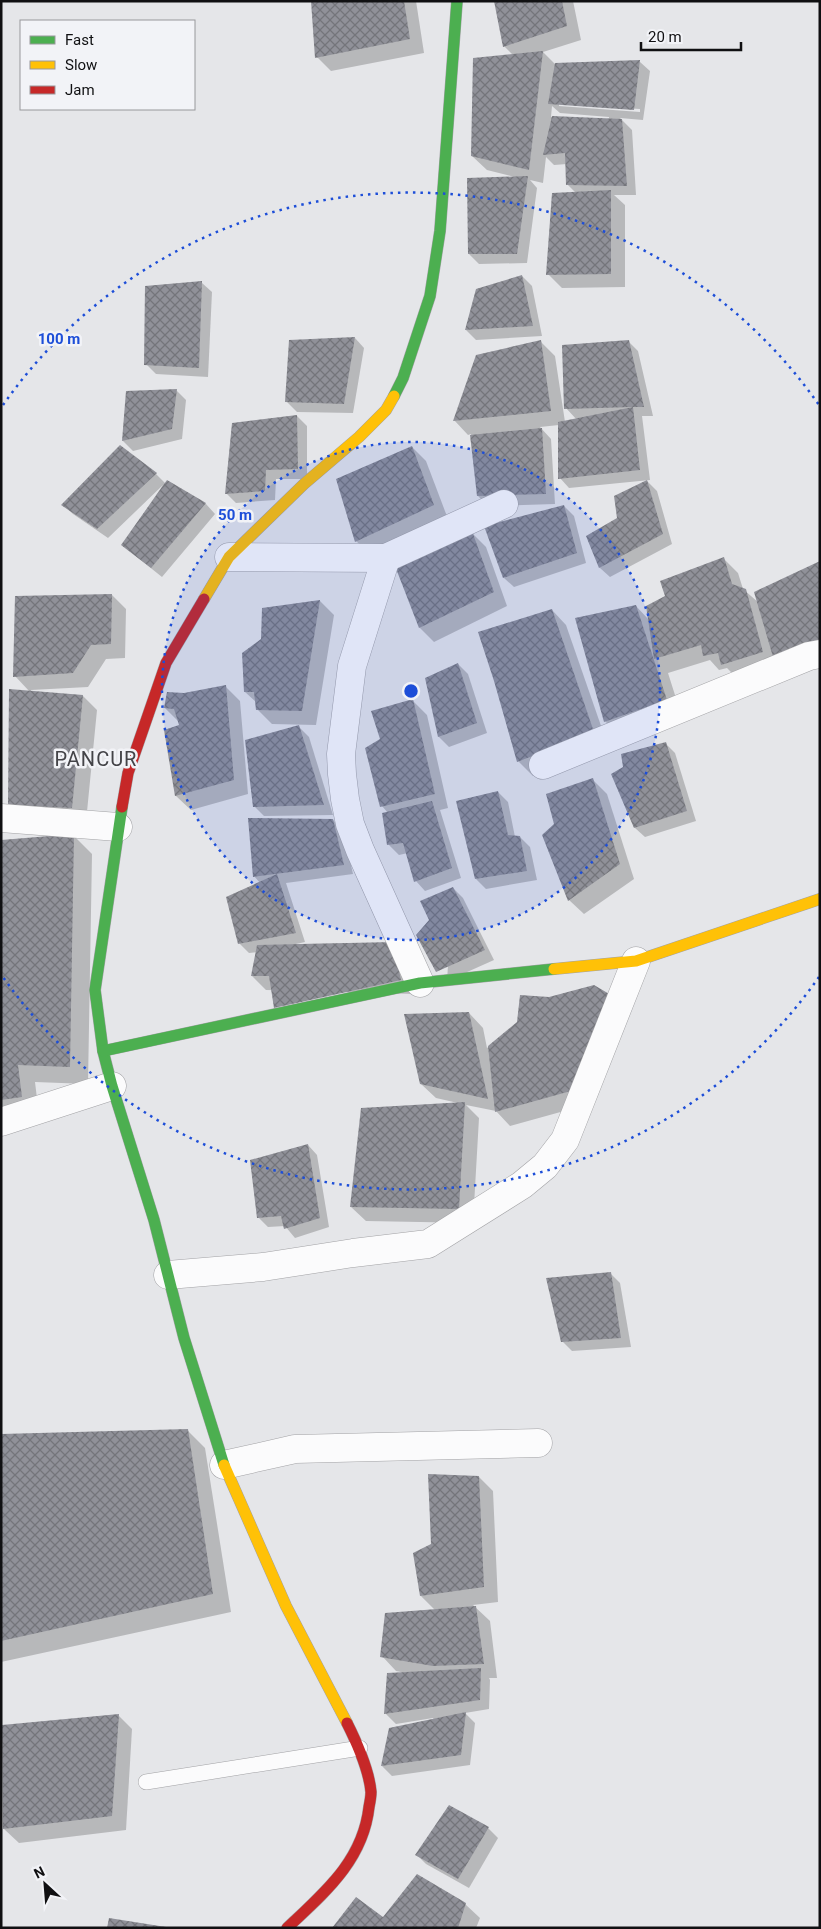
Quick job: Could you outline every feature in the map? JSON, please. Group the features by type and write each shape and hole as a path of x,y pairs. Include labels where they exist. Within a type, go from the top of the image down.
{"street":[{"path":"287,1928 331,1886 354,1856 367,1825 371,1792 360,1748 286,1606 224,1465 184,1338 154,1220 112,1086 103,1051 95,990 118,827 128,773 166,663 229,557 304,484 359,437 386,410 403,378 430,296 440,231 457,1"},
{"path":"229,557 386,558 504,504"},
{"path":"386,558 352,666 340,754 348,816 360,850 420,983"},
{"path":"543,764 809,656 820,654"},
{"path":"1,818 118,827"},
{"path":"103,1051 420,983 636,961 820,899"},
{"path":"168,1275 263,1267 428,1244 522,1185 545,1166 565,1140 636,961"},
{"path":"1,1122 112,1086"},
{"path":"224,1465 295,1449 538,1443"}],"lane":[{"path":"146,1782 360,1748"}],"building":[{"path":"311,1 404,1 410,39 315,58"},
{"path":"494,1 562,1 567,26 503,47"},
{"path":"543,51 529,170 471,156 473,58"},
{"path":"640,60 634,110 548,104 555,63"},
{"path":"552,116 622,119 627,186 566,185 565,153 543,155"},
{"path":"528,176 517,254 468,254 467,178"},
{"path":"611,190 611,274 546,275 552,193"},
{"path":"522,275 533,326 465,330 476,289"},
{"path":"202,281 199,368 144,365 145,286"},
{"path":"355,337 344,404 285,402 289,340"},
{"path":"541,340 551,411 453,421 476,355"},
{"path":"629,340 644,407 564,409 562,345"},
{"path":"177,389 172,429 122,441 126,391"},
{"path":"633,407 640,470 558,479 558,422"},
{"path":"297,415 298,469 266,470 265,491 225,494 232,423"},
{"path":"542,428 546,494 477,496 470,435"},
{"path":"120,445 157,473 97,529 61,505"},
{"path":"412,446 434,505 355,542 336,479"},
{"path":"167,480 206,503 151,568 121,545"},
{"path":"647,480 663,534 599,568 586,536 617,518 614,496"},
{"path":"564,505 577,553 503,578 484,526"},
{"path":"472,531 494,592 419,628 395,566"},
{"path":"724,557 732,584 746,589 763,652 721,665 718,653 703,656 701,645 654,659 646,606 665,596 660,581"},
{"path":"820,561 820,643 773,657 754,592"},
{"path":"112,594 111,644 91,645 73,673 13,677 15,596"},
{"path":"320,600 302,711 256,710 254,692 244,692 242,653 261,639 262,608"},
{"path":"636,605 667,700 604,722 575,618"},
{"path":"552,609 594,732 517,762 478,632"},
{"path":"458,663 477,723 438,737 425,678"},
{"path":"226,685 234,780 175,796 164,730 179,725 174,709 164,708 167,692 184,693"},
{"path":"9,689 83,695 72,808 8,805"},
{"path":"413,699 435,794 380,807 365,748 380,739 371,711"},
{"path":"299,725 324,805 253,807 245,740"},
{"path":"666,742 687,811 634,828 611,774 623,767 621,754"},
{"path":"593,778 620,864 568,901 542,835 554,824 546,794"},
{"path":"498,791 508,835 520,836 527,871 475,879 456,801"},
{"path":"432,801 452,868 414,882 403,843 387,845 382,813"},
{"path":"248,818 333,819 344,865 253,877"},
{"path":"74,834 70,1067 18,1065 22,1097 1,1100 1,840"},
{"path":"277,874 296,933 238,944 226,897"},
{"path":"453,887 485,950 436,972 416,935 429,920 420,901"},
{"path":"393,942 401,980 274,1008 269,976 251,976 257,945"},
{"path":"594,985 616,998 578,1089 495,1112 488,1046 517,1022 520,995 549,997"},
{"path":"469,1012 488,1099 420,1084 404,1014"},
{"path":"465,1102 459,1209 350,1207 361,1108"},
{"path":"308,1144 320,1218 284,1229 281,1216 257,1218 250,1160"},
{"path":"611,1272 621,1338 561,1342 546,1278"},
{"path":"188,1429 213,1594 1,1641 1,1434"},
{"path":"428,1474 479,1476 484,1587 420,1596 413,1553 431,1544"},
{"path":"476,1606 484,1664 433,1666 380,1657 385,1613"},
{"path":"481,1668 480,1700 384,1714 387,1673"},
{"path":"466,1712 461,1755 381,1766 389,1728"},
{"path":"119,1714 112,1816 3,1829 2,1725"},
{"path":"449,1805 489,1827 458,1879 415,1855"},
{"path":"417,1874 466,1903 458,1928 332,1928 356,1897 383,1917"},
{"path":"109,1918 166,1927 107,1928"}],"traffic: fast":[{"path":"394,396 403,378 430,296 440,231 457,1"},
{"path":"122,807 95,990 103,1051 154,1220 184,1338 224,1465"},
{"path":"103,1051 420,983 554,969"}],"traffic: slow":[{"path":"204,599 229,557 304,484 359,437 386,410 394,396"},
{"path":"554,969 636,961 820,899"},
{"path":"224,1465 286,1606 347,1723"}],"traffic: jam":[{"path":"122,807 128,773 166,663 204,599"},
{"path":"287,1928 340,1875 359,1844 365,1826 371,1798 370,1783 362,1756 347,1723"}],"district":[{"name":"PANCUR","path":"96,759"}]}
